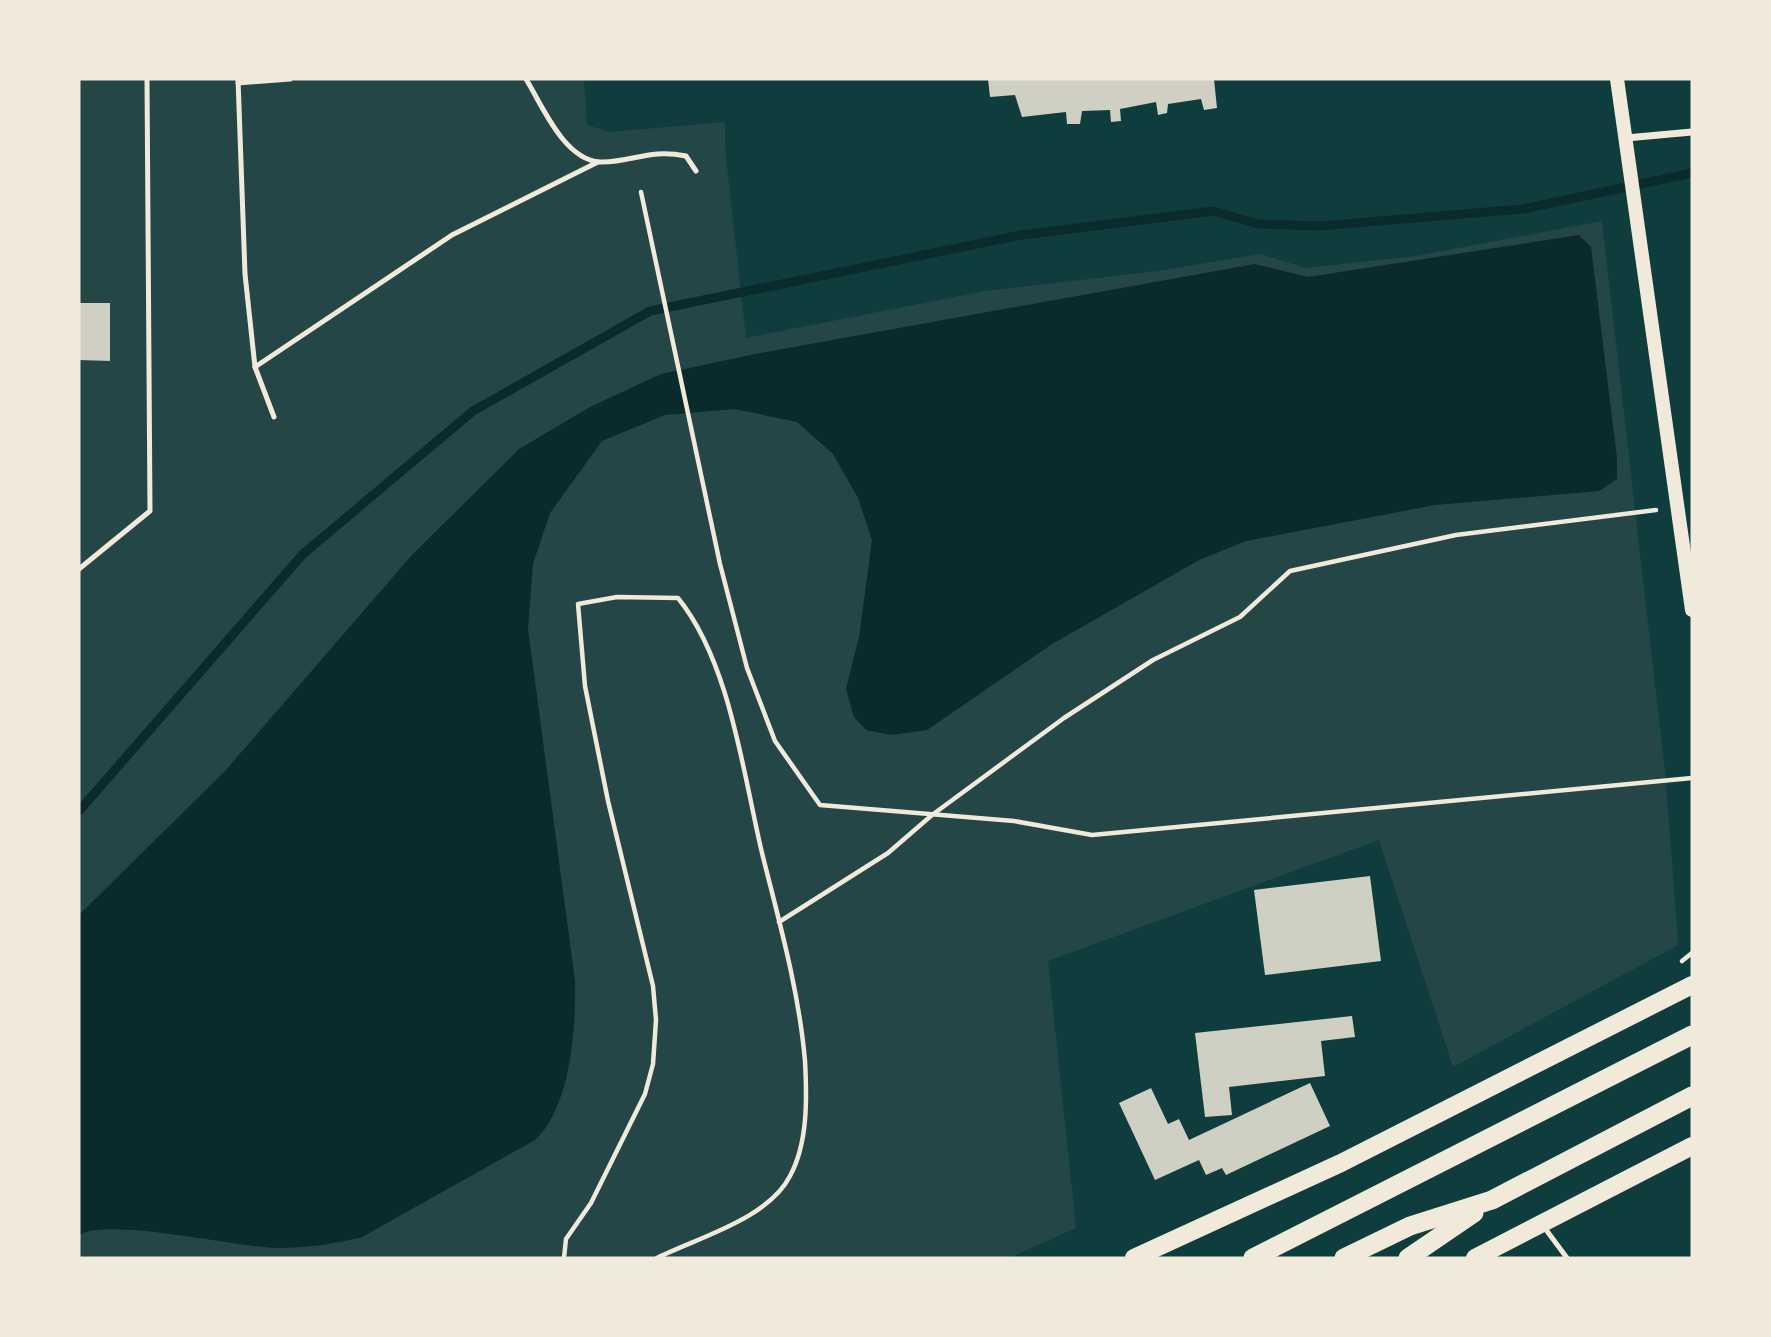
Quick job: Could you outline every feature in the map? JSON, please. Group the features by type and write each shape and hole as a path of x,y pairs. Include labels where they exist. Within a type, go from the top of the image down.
{"highway":[{"path":"1253,1258 1692,1035"},
{"path":"1408,1258 1492,1200 1692,1096"},
{"path":"1344,1258 1410,1226 1492,1200"}],"main road":[{"path":"1617,79 1692,610"},
{"path":"1134,1258 1341,1163 1689,984"},
{"path":"1475,1258 1540,1222 1692,1146"}],"street":[{"path":"1626,138 1692,132"}],"lane":[{"path":"79,569 150,511 147,79"},
{"path":"274,417 255,367 245,274 238,81 290,79"},
{"path":"526,79 573,150 598,162"},
{"path":"255,367 452,235 598,162 663,151 686,156 696,171"},
{"path":"1540,1222 1567,1258"}],"path":[{"path":"641,192 720,564 744,655 775,741 820,805 1014,821 1092,835 1692,778"},
{"path":"779,922 888,853 932,815 1064,718 1153,660 1240,617 1290,571 1456,534 1678,508"},
{"path":"564,1258 566,1239 610,1168 645,1094 653,1064 656,1020 653,986 608,801 585,686 578,604 617,597 678,598 695,619 729,712 779,922 800,1020 805,1064 804,1130 790,1177 754,1215 657,1258"}],"shaded area":[{"path":"79,79 584,79 587,125 609,132 725,122 725,148 746,338 985,291 1158,271 1260,254 1306,268 1416,256 1602,221 1666,781 1678,945 1453,1067 1379,840 1048,961 1076,1228 1009,1258 79,1258"},
{"path":"1579,235 1591,247 1617,458 1617,479 1599,491 1435,505 1246,541 1199,560 1052,644 927,730 891,735 866,730 854,717 846,689 859,637 872,540 858,498 833,454 797,422 735,409 665,415 602,441 550,513 533,564 528,629 575,981 569,1065 557,1108 547,1126 535,1140 362,1237 331,1244 277,1248 117,1229 95,1230 79,1235 79,915 225,771 412,555 519,449 590,407 661,374 760,353 1255,264 1308,277"}],"building":[{"path":"988,79 1214,79 1217,108 1204,110 1201,99 1168,104 1167,113 1158,115 1156,102 1120,109 1121,121 1111,122 1110,110 1082,111 1080,124 1067,124 1066,112 1022,117 1015,95 990,97"},
{"path":"79,303 110,303 110,361 79,360"},
{"path":"1370,876 1381,961 1265,975 1254,890"},
{"path":"1352,1016 1355,1037 1321,1041 1325,1076 1229,1087 1232,1115 1205,1117 1195,1033"},
{"path":"1310,1083 1330,1126 1226,1175 1222,1168 1206,1175 1199,1160 1155,1180 1119,1103 1151,1088 1168,1124 1179,1119 1189,1140"}],"waterway":[{"path":"79,811 303,554 473,411 650,311 1021,235 1213,211 1259,224 1320,226 1523,209 1692,173"}]}
